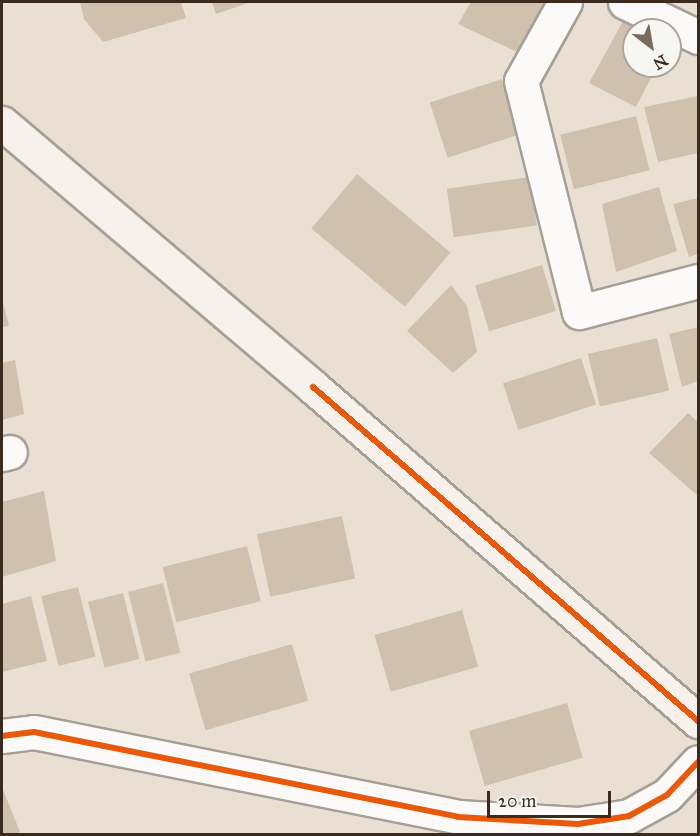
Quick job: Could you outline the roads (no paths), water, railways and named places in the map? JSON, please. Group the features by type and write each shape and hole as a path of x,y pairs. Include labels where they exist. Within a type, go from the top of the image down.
{"street":[{"path":"565,2 521,81 579,312 699,281"},
{"path":"625,2 699,37"},
{"path":"2,123 313,387 699,721"},
{"path":"2,736 34,732 459,817 578,824 629,816 667,795 699,762"}]}
